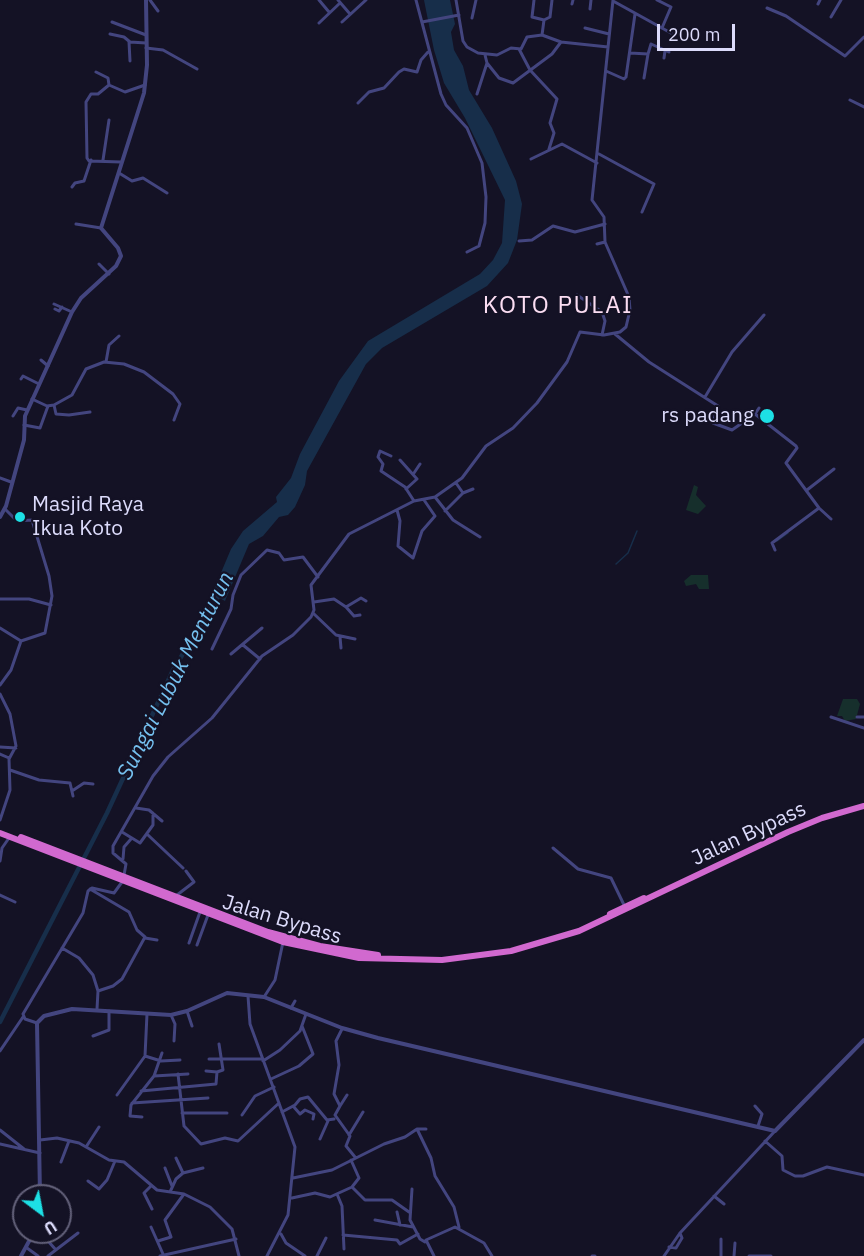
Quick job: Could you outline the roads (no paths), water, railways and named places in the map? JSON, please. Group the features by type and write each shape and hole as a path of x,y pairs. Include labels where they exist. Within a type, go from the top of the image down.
{"highway":[{"name":"Jalan Bypass","path":"123,880 176,896 283,942 337,955 364,959 465,958 532,946 567,936 788,828 864,804"},
{"name":"Jalan Bypass","path":"0,831 10,837 208,915 287,938 383,956 446,956 484,952 542,939 656,894"},
{"name":"Jalan Bypass","path":"0,831 55,854"}],"street":[{"path":"148,0 158,11"},
{"path":"100,228 145,85 148,0"},
{"path":"357,0 361,4"},
{"path":"342,22 366,0"},
{"path":"416,0 423,22 428,52 446,105 467,128 482,165 486,197 485,223 479,246 467,252"},
{"path":"456,0 463,41 471,50 485,55 497,55 511,48 519,49"},
{"path":"472,18 476,0"},
{"path":"534,0 532,19 544,20 550,17 552,0"},
{"path":"590,9 591,0"},
{"path":"90,889 111,893 123,880 126,864 123,859 115,855 112,849 160,766 212,718 260,659 299,630 313,613 314,602 310,585 349,534 414,501 435,497 456,483 471,468 486,446 513,428 537,403 567,362 579,333 615,334 626,327 630,310 629,297 605,242 604,217 592,200 599,154 613,0 671,33"},
{"path":"657,0 671,7 662,28"},
{"path":"818,4 820,0"},
{"path":"831,17 841,0"},
{"path":"313,7 319,1 330,12"},
{"path":"319,23 339,2 350,14"},
{"path":"767,9 786,16 845,56 851,53 864,37"},
{"path":"606,70 625,78 635,14"},
{"path":"423,22 458,15"},
{"path":"542,35 544,20"},
{"path":"112,22 146,35"},
{"path":"585,28 609,34"},
{"path":"110,34 124,37 129,42 163,50 197,69"},
{"path":"519,49 527,37 542,35 561,42 608,47"},
{"path":"129,42 130,61"},
{"path":"485,55 487,63 499,78 509,83 518,82 552,54 561,42"},
{"path":"644,78 650,44 667,52 664,58"},
{"path":"519,49 530,70 557,99 550,123 554,134 549,149"},
{"path":"358,103 369,92 384,88 402,70 417,72 421,60 428,52"},
{"path":"630,53 648,54"},
{"path":"477,94 487,63"},
{"path":"96,72 108,78 109,85"},
{"path":"109,85 125,92 145,85"},
{"path":"109,85 98,94 91,94 86,102 86,148 88,160 121,162"},
{"path":"850,100 864,108"},
{"path":"103,160 109,120"},
{"path":"531,159 549,149 563,145 597,163"},
{"path":"599,154 654,184 642,212"},
{"path":"72,187 75,183 84,181 91,160"},
{"path":"117,172 132,182 143,178 167,193"},
{"path":"0,517 24,440 27,410 72,312 81,298 109,274 120,259 121,252 100,228 76,224"},
{"path":"519,241 532,240 554,226 575,232 605,224"},
{"path":"597,244 605,242"},
{"path":"99,264 109,274"},
{"path":"577,295 602,312 605,321 602,335"},
{"path":"54,307 59,311 62,306 72,312"},
{"path":"705,397 732,352 764,315"},
{"path":"615,334 649,362 719,407 713,423 728,430 736,428 755,414 759,408"},
{"path":"106,362 109,345 119,336"},
{"path":"41,360 48,366"},
{"path":"32,399 48,406 54,405 72,395 85,370 106,362 134,367 172,393 180,404 174,420"},
{"path":"21,379 23,376 39,384"},
{"path":"54,405 57,414 90,412"},
{"path":"24,425 40,428 48,406"},
{"path":"13,416 18,408 27,410"},
{"path":"755,414 796,446 797,448 786,463 819,508 831,519"},
{"path":"391,456 380,451 378,457 383,464 381,471 406,489 414,501"},
{"path":"400,460 414,473 417,480 406,489"},
{"path":"414,473 420,464"},
{"path":"807,490 834,469"},
{"path":"0,478 11,482"},
{"path":"456,483 463,493"},
{"path":"445,511 463,493 473,489"},
{"path":"435,497 459,525 480,537"},
{"path":"396,510 400,519 398,546 413,558 423,531 435,516 424,500"},
{"path":"775,550 772,544 819,508"},
{"path":"3,509 17,521 32,520 49,576 51,605 45,633 21,641"},
{"path":"212,649 231,609 233,595 241,575 267,550 279,553 284,560 303,557 318,577"},
{"path":"346,607 361,598 366,601"},
{"path":"0,599 29,599 51,605"},
{"path":"314,602 334,599 354,616 360,615"},
{"path":"313,613 331,632 340,637 355,639"},
{"path":"0,628 21,641"},
{"path":"231,654 262,628"},
{"path":"340,637 341,648"},
{"path":"0,685 11,670 21,641"},
{"path":"243,645 260,659"},
{"path":"0,694 13,724 16,748 9,759 9,795 0,820"},
{"path":"831,717 864,728"},
{"path":"857,717 864,717"},
{"path":"0,747 16,748"},
{"path":"0,754 9,759"},
{"path":"10,770 39,780 70,783 73,796"},
{"path":"72,790 84,783 93,784"},
{"path":"136,808 147,809 162,821"},
{"path":"122,832 140,843 148,835 153,825 153,813"},
{"path":"148,835 194,881 176,896"},
{"path":"0,861 1,848 10,837"},
{"path":"123,859 124,847 131,839"},
{"path":"552,848 578,869 610,877 625,907"},
{"path":"90,889 129,912 137,930 144,934 145,938"},
{"path":"0,1051 23,1017 83,913 90,889"},
{"path":"0,895 15,902"},
{"path":"189,943 200,912"},
{"path":"197,945 208,915"},
{"path":"145,938 157,940"},
{"path":"98,992 119,982 145,938"},
{"path":"264,997 275,981 283,942"},
{"path":"62,948 85,964 93,975 98,992 97,1009"},
{"path":"40,1184 38,1023 44,1016 72,1009 171,1015 187,1011 223,994 248,994 264,997 342,1028 775,1131"},
{"path":"248,994 250,1024 295,1148 292,1198 281,1232 267,1256"},
{"path":"291,1008 295,1001"},
{"path":"93,1036 109,1030 109,1010"},
{"path":"187,1011 192,1026"},
{"path":"117,1095 145,1056 147,1014"},
{"path":"209,1059 263,1060 280,1050 302,1026 306,1014"},
{"path":"171,1015 175,1024 174,1041"},
{"path":"23,1017 38,1023"},
{"path":"271,1078 299,1066 313,1054 302,1026"},
{"path":"340,1106 334,1094 339,1065 335,1046 342,1028"},
{"path":"664,1256 680,1233 714,1196 864,1040"},
{"path":"206,1071 223,1070 219,1044"},
{"path":"142,1117 130,1116 132,1103 154,1076 162,1053"},
{"path":"145,1056 161,1061 180,1060"},
{"path":"141,1090 215,1084 217,1072"},
{"path":"178,1074 186,1130 194,1134 201,1144 225,1138 238,1141 279,1103"},
{"path":"154,1076 188,1074"},
{"path":"242,1115 255,1096 274,1087"},
{"path":"347,1095 334,1112 335,1118 349,1135"},
{"path":"282,1112 300,1099 310,1097 328,1121"},
{"path":"132,1103 208,1098"},
{"path":"293,1106 299,1113 305,1110 314,1114 313,1119"},
{"path":"755,1106 762,1114 758,1126"},
{"path":"182,1113 227,1113"},
{"path":"292,1198 315,1193 327,1197 352,1188 359,1178 353,1158 346,1146 350,1139 349,1135 363,1113"},
{"path":"320,1139 328,1121 335,1118"},
{"path":"86,1147 99,1127"},
{"path":"293,1178 332,1170 353,1158 405,1137 417,1129 426,1129"},
{"path":"417,1129 425,1144 437,1179 454,1207 459,1227 484,1242 492,1256"},
{"path":"0,1130 24,1149"},
{"path":"40,1140 69,1141 115,1161 124,1162 151,1186 184,1194 217,1212 232,1228 239,1256"},
{"path":"61,1162 69,1141"},
{"path":"765,1142 782,1156 783,1170 795,1176 803,1176 827,1167 864,1175"},
{"path":"0,1144 40,1153"},
{"path":"176,1158 183,1173"},
{"path":"88,1181 99,1188 107,1180 115,1161"},
{"path":"165,1168 172,1186"},
{"path":"170,1192 183,1173 203,1168"},
{"path":"151,1186 144,1194 152,1209"},
{"path":"352,1188 365,1200 392,1200 409,1212"},
{"path":"412,1189 409,1212 413,1227 434,1256"},
{"path":"158,1241 171,1237 165,1220 184,1194"},
{"path":"338,1194 342,1206 344,1249"},
{"path":"714,1196 724,1204"},
{"path":"396,1212 400,1225"},
{"path":"375,1220 413,1227"},
{"path":"152,1227 161,1255 236,1239"},
{"path":"425,1242 438,1234 459,1227"},
{"path":"281,1232 286,1243 306,1256"},
{"path":"48,1256 78,1233"},
{"path":"343,1235 398,1240 402,1244 418,1234"},
{"path":"317,1256 326,1238"},
{"path":"721,1239 721,1256"},
{"path":"734,1256 735,1243"},
{"path":"21,1256 29,1244"},
{"path":"51,1244 56,1250"},
{"path":"27,1248 38,1256"},
{"path":"184,1250 186,1256"},
{"path":"749,1256 771,1256"}],"water":[{"path":"424,0 450,0 455,24 451,32 454,50 463,66 469,90 492,128 516,181 522,204 517,240 508,263 487,286 382,348 366,364 307,471 305,485 295,507 288,515 279,517 263,536 249,544 225,601 212,594 231,549 243,531 277,502 276,497 291,478 300,454 339,381 368,341 480,274 493,260 502,243 505,200 465,118 444,83 434,50"}],"waterway":[{"path":"616,564 628,553 637,531"},
{"path":"777,541 788,533"},
{"name":"Sungai Lubuk Menturun","path":"0,1022 107,813 173,670 221,592"}],"place":[{"name":"rs padang","path":"767,416"},
{"name":"Masjid Raya Ikua Koto","path":"20,517"}],"district":[{"name":"KOTO PULAI","path":"558,306"}]}
